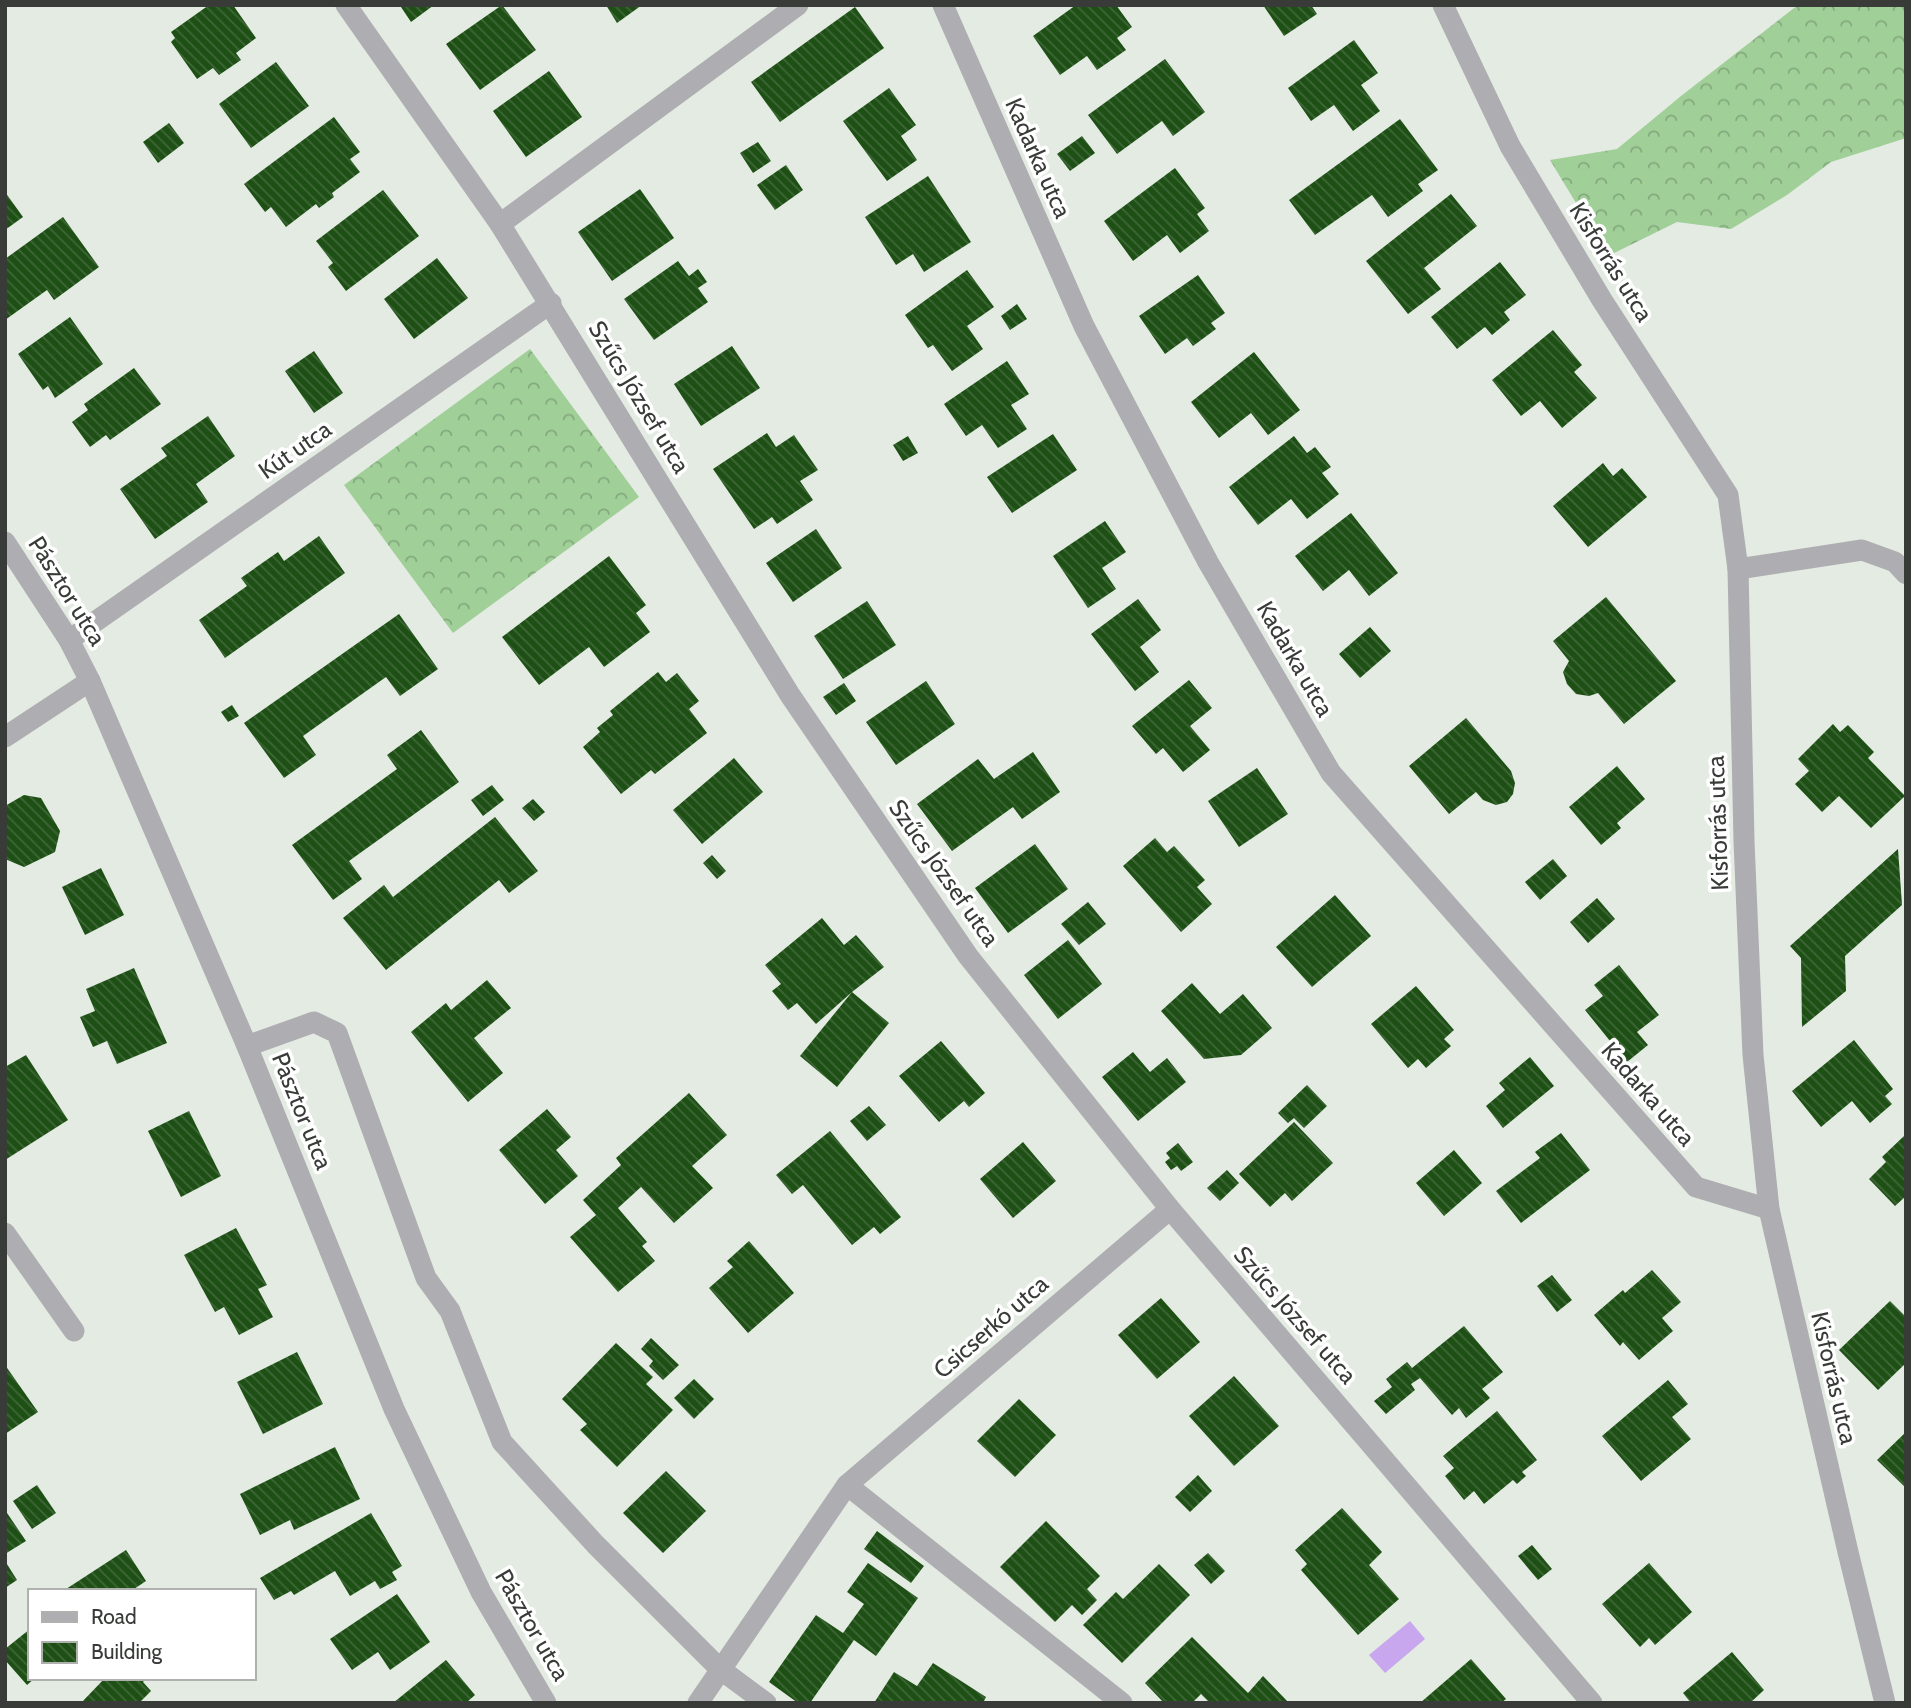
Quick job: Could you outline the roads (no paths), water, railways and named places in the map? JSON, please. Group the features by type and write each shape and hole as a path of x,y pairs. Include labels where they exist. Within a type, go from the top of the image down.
{"street":[{"name":"Szűcs József utca","path":"346,5 500,224 790,695 968,956 1170,1209 1592,1703"},
{"path":"500,224 798,5"},
{"name":"Kadarka utca","path":"943,5 1084,326 1208,562 1331,773 1696,1187 1769,1209"},
{"name":"Kisforrás utca","path":"1443,5 1510,146 1602,300 1728,495 1738,569 1752,1055 1769,1209 1844,1539 1885,1703"},
{"name":"Kút utca","path":"69,640 551,303"},
{"name":"Pásztor utca","path":"5,542 69,640 90,681 247,1046 394,1409 481,1592 545,1703"},
{"path":"1738,569 1862,550 1895,562 1906,574"},
{"path":"5,737 90,681"},
{"path":"247,1046 314,1022 337,1033 426,1278 450,1311 502,1442 595,1544 720,1669 766,1703"},
{"name":"Csicserkó utca","path":"698,1703 847,1485 1170,1209"},
{"path":"5,1233 74,1331"},
{"path":"847,1485 1122,1703"}]}
